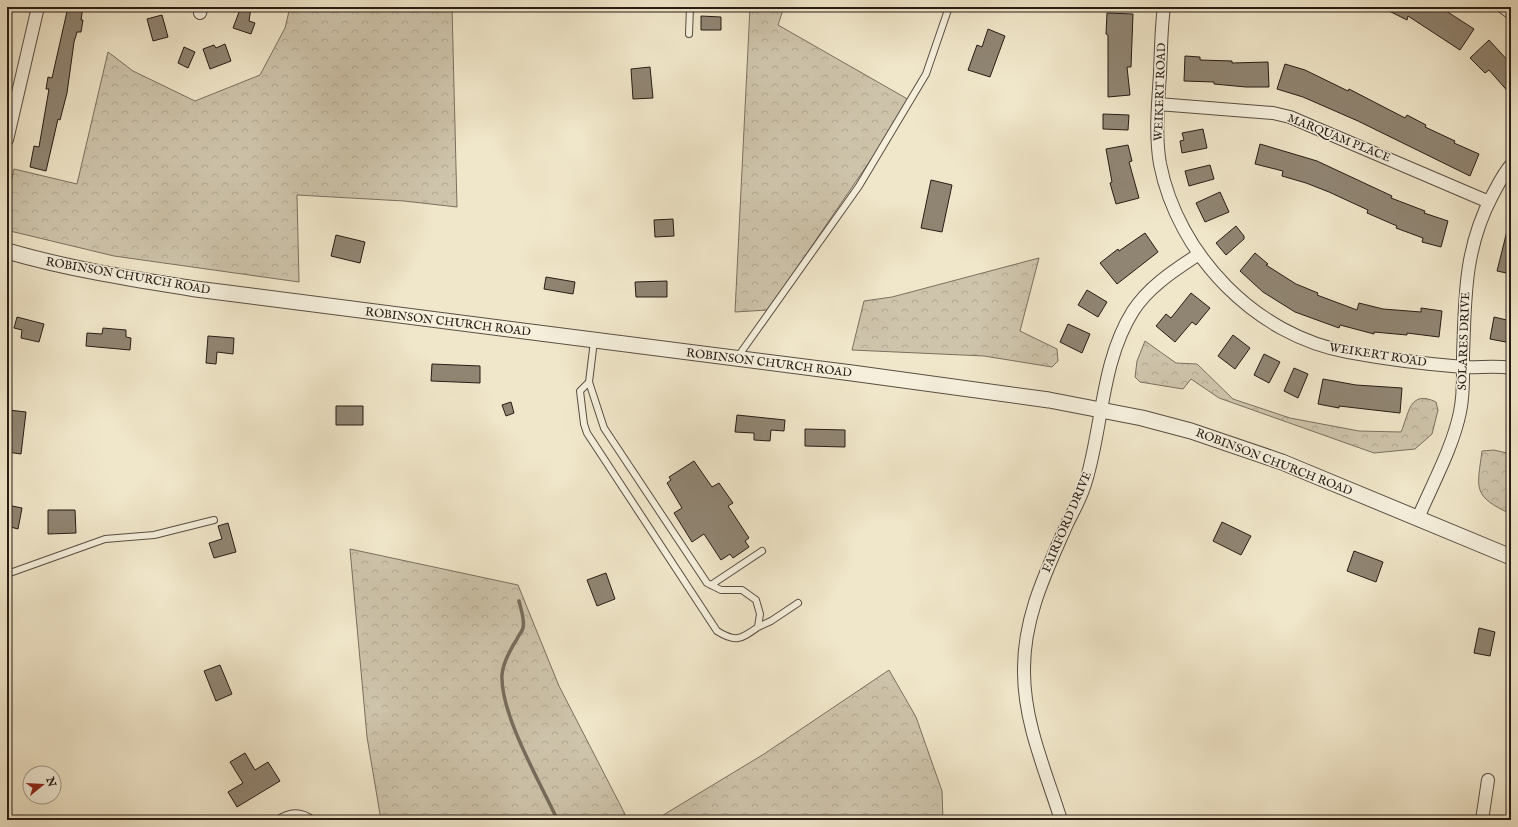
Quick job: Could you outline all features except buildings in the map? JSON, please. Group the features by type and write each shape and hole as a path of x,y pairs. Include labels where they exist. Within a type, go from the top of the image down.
{"street":[{"path":"7,140 11,106 38,7"},
{"name":"WEIKERT ROAD","path":"1164,7 1157,132 1160,163 1168,195 1181,225 1199,254 1244,304 1267,321 1294,335 1321,346 1348,352 1463,367 1511,368"},
{"path":"1503,7 1511,13"},
{"name":"MARQUAM PLACE","path":"1158,104 1273,113 1290,117 1489,202"},
{"name":"SOLARES DRIVE","path":"1418,518 1454,434 1460,412 1468,262 1475,233 1489,202 1506,170 1511,165"},
{"name":"ROBINSON CHURCH ROAD","path":"7,251 51,264 121,278 188,288 1049,400 1101,410 1191,430 1239,446 1511,557"},
{"name":"FAIRFORD DRIVE","path":"1061,820 1034,738 1027,706 1024,673 1026,640 1038,592 1085,484 1117,343 1133,311 1143,297 1157,284 1199,254"},
{"path":"1482,820 1488,780"}],"lane":[{"path":"689,34 690,7"},
{"path":"736,360 859,186 926,74 949,7"},
{"path":"594,341 589,382 604,428 707,583 721,590 742,590 756,600 760,614 758,627"},
{"path":"589,382 580,391 584,424 587,433 717,631 725,636 736,639 744,637 758,627 771,622 798,603"},
{"path":"7,574 105,539 154,535 214,520"},
{"path":"711,585 762,551"},
{"path":"276,820 294,813 304,813 313,820"}],"green space":[{"path":"290,7 452,7 457,207 404,201 297,195 299,282 114,256 10,231 7,229 7,201 14,169 77,184 108,52 133,71 195,101 260,75 285,28"},
{"path":"750,7 784,7 778,25 911,101 768,310 735,312"},
{"path":"1039,258 1020,331 1057,349 1058,361 1052,367 984,356 852,350 864,301 892,297"},
{"path":"1145,341 1176,363 1197,364 1233,399 1290,418 1359,431 1401,432 1411,405 1420,399 1427,399 1436,402 1438,410 1432,434 1415,449 1374,453 1219,398 1191,379 1183,389 1140,382 1135,377 1137,361"},
{"path":"1494,450 1511,454 1511,514 1489,502 1480,490 1479,474 1482,451"},
{"path":"350,549 518,585 559,686 628,820 381,820 367,737"},
{"path":"889,670 916,717 942,791 943,820 655,820 764,754"}],"waterway":[{"path":"519,601 523,618 523,628 505,661 502,675 503,691 507,709 522,748 557,819 562,820"}]}
